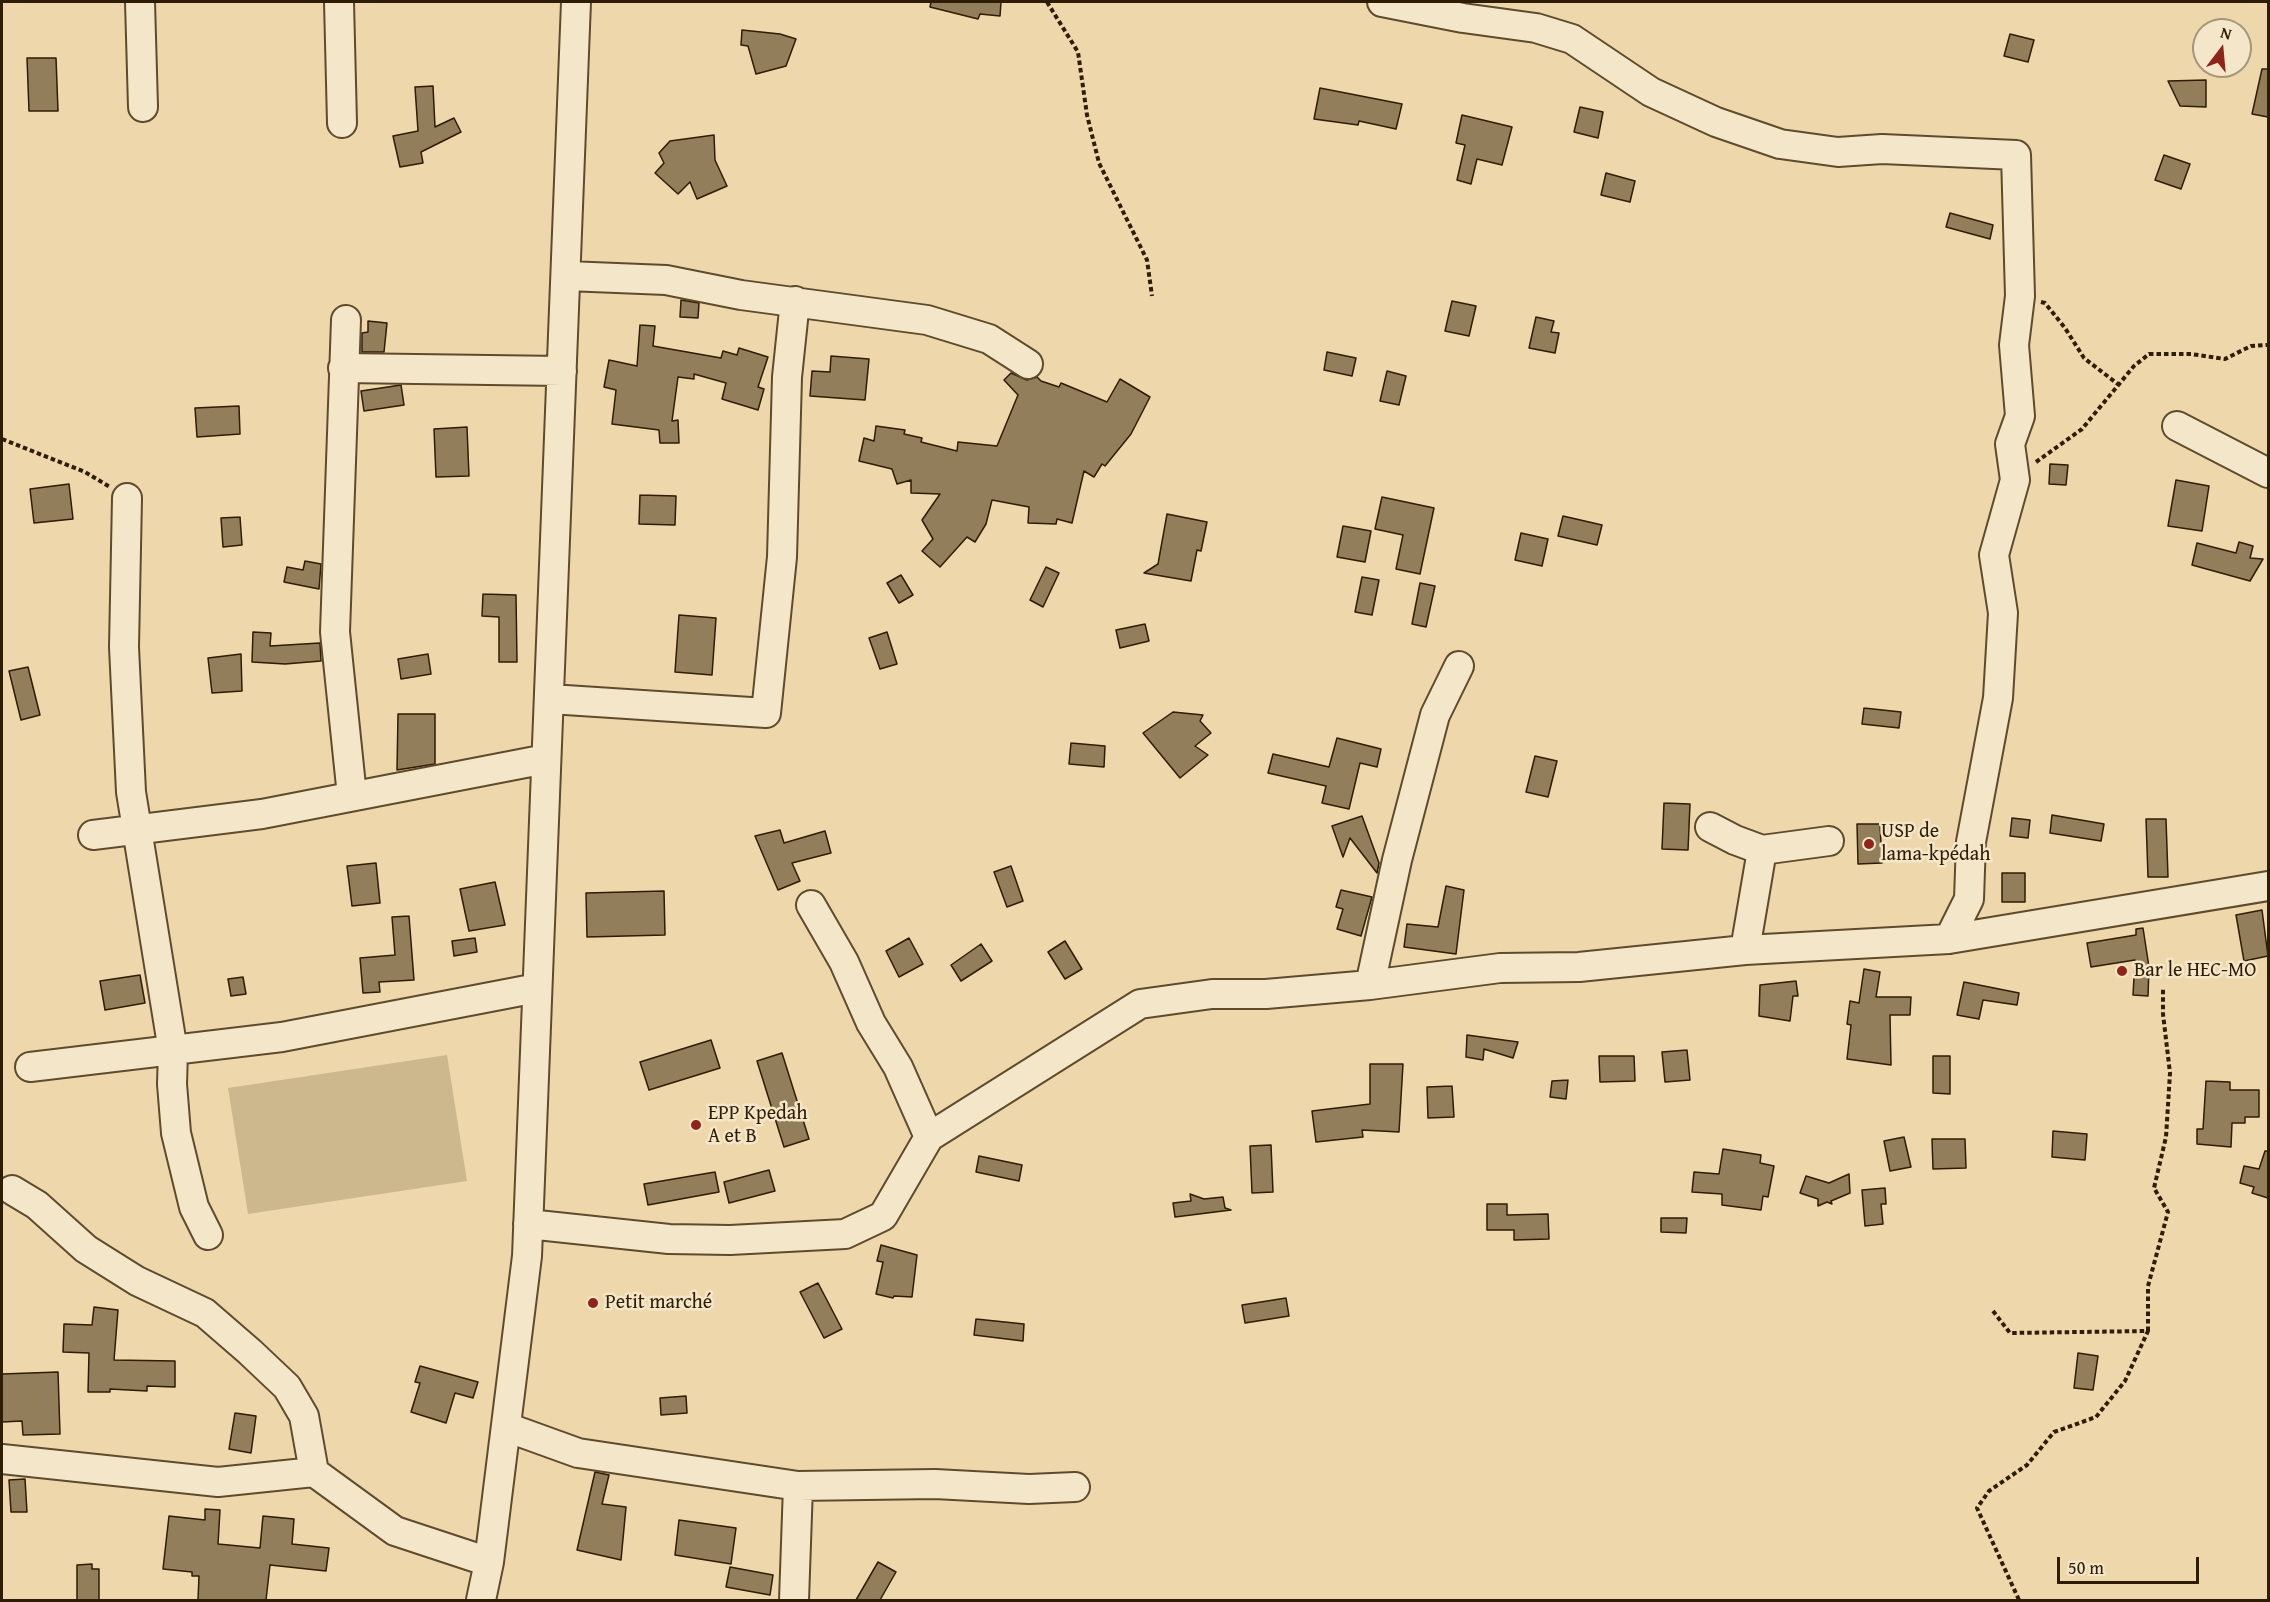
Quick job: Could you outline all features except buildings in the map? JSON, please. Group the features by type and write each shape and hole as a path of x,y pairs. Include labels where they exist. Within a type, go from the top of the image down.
{"street":[{"path":"141,2 143,106"},
{"path":"339,2 342,123"},
{"path":"481,1600 489,1562 527,1256 576,2"},
{"path":"1382,2 1462,18 1536,28 1572,39 1651,92 1716,122 1780,144 1809,146 1838,152 1882,149 2016,155 2020,296 2014,345 2020,416 2010,444 2015,480 1994,555 2003,613 1998,698 1971,842 1969,899 1950,939"},
{"path":"567,276 666,280 741,295 927,320 990,339 1028,364"},
{"path":"550,699 766,713 782,557 787,377 795,301"},
{"path":"346,320 335,632 352,796"},
{"path":"343,368 562,371"},
{"path":"2176,426 2268,473"},
{"path":"127,498 124,647 131,792 173,1051 172,1084 176,1133 194,1207 208,1234"},
{"path":"1370,984 1397,860 1436,715 1459,666"},
{"path":"93,835 262,814 546,759"},
{"path":"1710,826 1735,840 1762,850 1828,841"},
{"path":"1745,950 1762,850"},
{"path":"528,1224 669,1239 730,1240 845,1234 883,1216 928,1137 1140,1004 1212,994 1266,994 1370,984 1500,968 1580,967 1745,950 1950,939 2268,885"},
{"path":"811,904 844,962 872,1023 898,1067 928,1137"},
{"path":"30,1067 282,1036 537,988"},
{"path":"12,1190 36,1205 86,1249 137,1281 205,1313 250,1352 287,1387 304,1416 314,1472"},
{"path":"506,1427 578,1453 798,1486 935,1484 1029,1489 1075,1487"},
{"path":"2,1459 218,1482 314,1472 395,1531 489,1562"},
{"path":"794,1600 798,1486"}],"path":[{"path":"1047,2 1078,52 1087,115 1099,163 1148,260 1152,296"},
{"path":"2020,296 2045,303 2084,358 2119,385"},
{"path":"2015,480 2082,429 2134,366 2149,354 2191,354 2225,359 2251,346 2267,345"},
{"path":"2,439 85,472 127,498"},
{"path":"2019,1600 1977,1508 1989,1491 2027,1465 2054,1432 2096,1417 2125,1381 2148,1331 2148,1286 2168,1212 2154,1188 2166,1137 2170,1073 2163,1014 2163,987"},
{"path":"1993,1311 2010,1333 2148,1331"}],"shaded area":[{"path":"447,1055 467,1181 248,1214 228,1088"}],"place":[{"name":"USP de lama-kpédah","path":"1869,844"},
{"name":"Bar le HEC-MO","path":"2122,971"},
{"name":"EPP Kpedah A et B","path":"696,1125"},
{"name":"Petit marché","path":"593,1303"}]}
